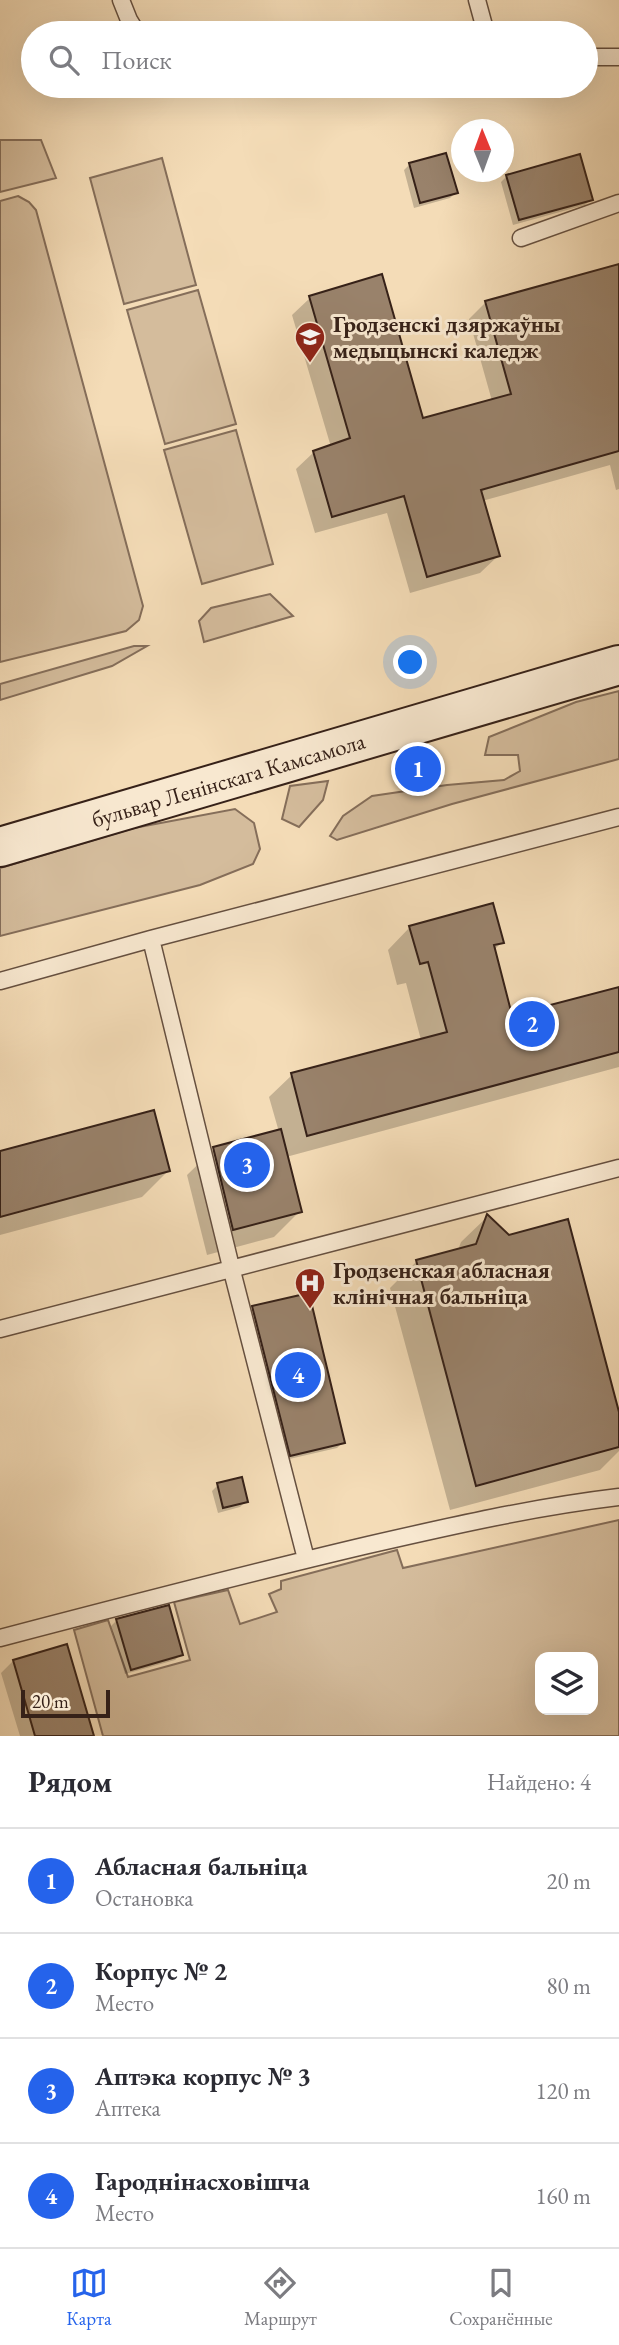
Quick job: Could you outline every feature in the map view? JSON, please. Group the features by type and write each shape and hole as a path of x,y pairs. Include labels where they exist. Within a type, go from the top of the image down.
{"street":[{"name":"бульвар Ленінскага Камсамола","path":"0,848 619,665"}],"lane":[{"path":"121,0 130,21"},
{"path":"477,0 483,21"},
{"path":"598,57 619,57"},
{"path":"521,238 619,204"},
{"path":"0,981 619,817"},
{"path":"151,939 306,1559"},
{"path":"0,1329 619,1168"},
{"path":"0,1638 306,1559 552,1505 619,1497"}],"shaded area":[{"path":"0,140 41,140 56,178 0,192"},
{"path":"162,158 196,285 124,304 90,178"},
{"path":"18,196 36,210 143,606 139,620 126,631 0,662 0,201"},
{"path":"198,290 236,424 165,444 127,310"},
{"path":"236,430 273,564 202,584 164,450"},
{"path":"270,594 293,616 204,642 199,621 211,608"},
{"path":"134,646 147,646 112,666 0,700 0,684"},
{"path":"619,691 619,759 452,804 337,840 330,836 343,816 372,796 504,780 520,771 518,755 485,755 489,737 576,702"},
{"path":"328,781 323,800 299,827 282,819 290,786"},
{"path":"235,809 254,823 260,849 253,864 200,885 0,936 0,868 134,828"},
{"path":"619,1520 619,1736 103,1736 74,1630 108,1620 128,1677 190,1660 174,1602 228,1590 240,1624 277,1612 269,1594 281,1589 281,1581 397,1550 403,1568"}],"building":[{"path":"446,153 451,182 455,182 458,193 420,203 409,163"},
{"path":"580,154 593,200 519,220 508,182 514,182 514,173"},
{"path":"619,264 619,451 481,490 500,556 427,577 404,496 332,517 313,451 350,438 309,296 382,274 423,418 511,394 485,301"},
{"path":"493,903 504,943 494,945 512,1015 619,987 619,1052 307,1136 291,1073 447,1032 428,962 420,964 409,926"},
{"path":"154,1110 170,1171 0,1217 0,1151"},
{"path":"281,1129 302,1212 233,1230 213,1147"},
{"path":"487,1214 509,1235 568,1219 619,1412 619,1447 476,1486 416,1260 476,1244"},
{"path":"309,1293 345,1443 290,1456 252,1306"},
{"path":"242,1477 248,1502 223,1508 217,1483"},
{"path":"169,1605 183,1655 131,1670 116,1619"},
{"path":"67,1644 94,1736 35,1736 13,1660"}],"place":[{"name":"Гродзенскі дзяржаўны медыцынскі каледж","path":"310,364"},
{"name":"Абласная бальніца","path":"418,769"},
{"name":"Корпус № 2","path":"532,1024"},
{"name":"Аптэка корпус № 3","path":"247,1165"},
{"name":"Гродзенская абласная клінічная бальніца","path":"310,1310"},
{"name":"Гароднінасховішча","path":"298,1375"}]}
